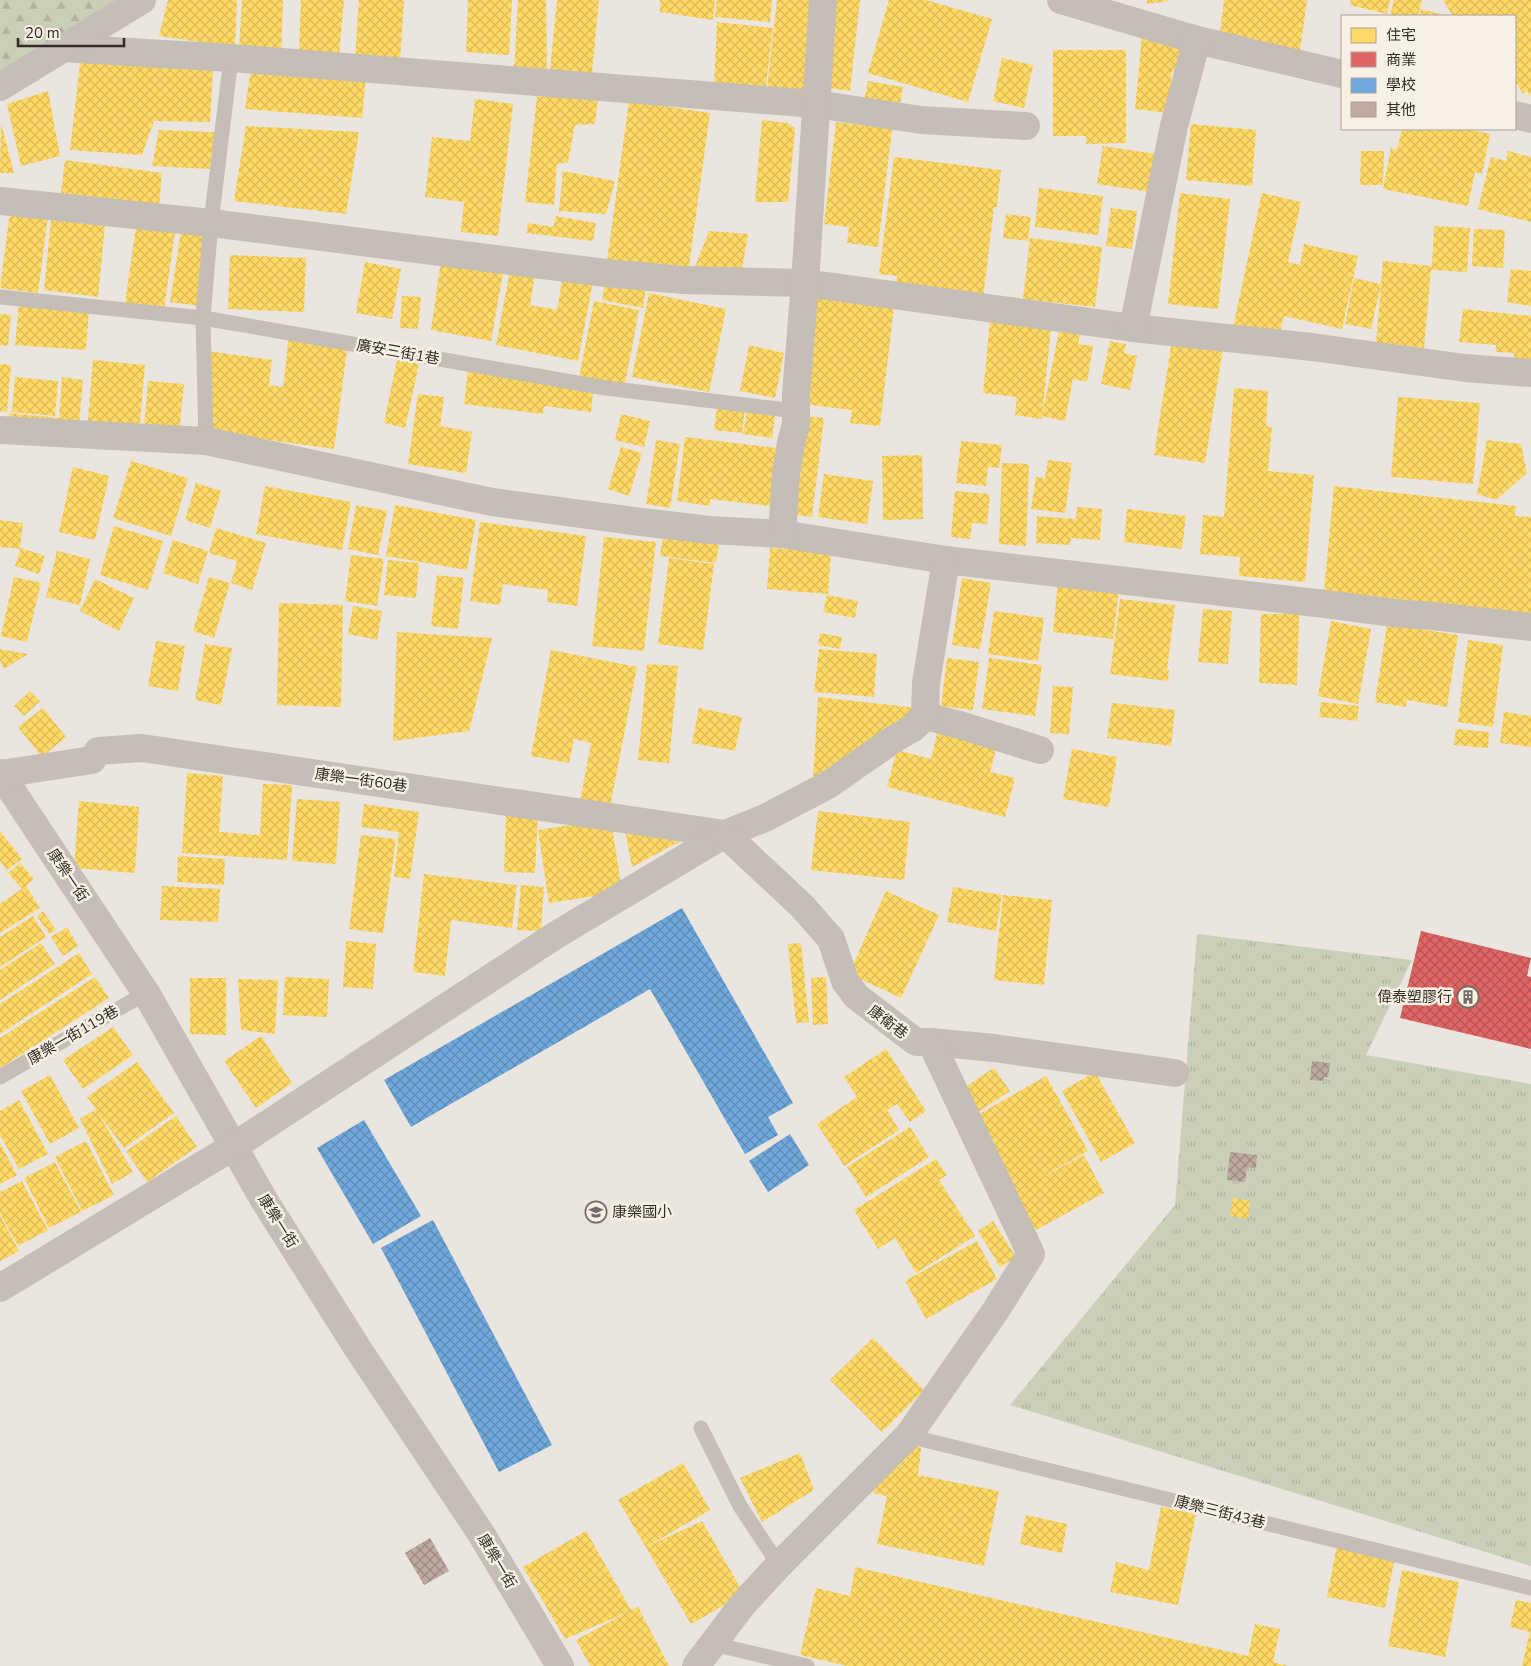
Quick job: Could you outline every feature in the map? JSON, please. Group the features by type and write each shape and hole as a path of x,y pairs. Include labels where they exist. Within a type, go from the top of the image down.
{"street":[{"path":"0,87 142,0"},
{"path":"782,534 786,474 796,424 796,394 823,0"},
{"path":"1061,0 1197,40 1341,74"},
{"path":"1133,328 1174,126 1197,40"},
{"path":"62,48 232,58 816,104 921,120 1026,126"},
{"path":"1516,115 1531,119"},
{"path":"0,201 211,224 606,273 683,280 805,283 1133,328 1302,346 1465,368 1531,373"},
{"path":"0,430 206,441 492,502 710,530 782,534 946,560 1394,613 1531,627"},
{"path":"0,1288 234,1146 556,935 725,834 765,818 828,785 913,728 925,716 926,683 946,560"},
{"path":"925,716 1040,750"},
{"name":"康樂一街60巷","path":"1,774 92,760 98,751 142,748 725,834"},
{"name":"康樂一街","path":"1,774 146,993 264,1200 358,1349 482,1535 560,1666"},
{"name":"康衛巷","path":"725,834 802,906 831,939 845,982 856,996 916,1042 994,1048 1175,1073"},
{"path":"696,1666 744,1604 779,1565 908,1436 996,1310 1031,1254 931,1042"}],"lane":[{"path":"206,441 203,318 211,224 232,58"},
{"name":"廣安三街1巷","path":"0,297 203,318 606,388 796,411"},
{"name":"康樂一街119巷","path":"0,1077 146,993"},
{"path":"700,1428 740,1506 779,1565"},
{"name":"康樂三街43巷","path":"908,1436 1531,1588"},
{"path":"713,1644 807,1666"}],"green space":[{"path":"0,0 135,0 0,82"},
{"path":"1197,934 1412,960 1366,1055 1531,1084 1531,1566 1010,1405 1175,1205"}],"building: 住宅":[{"path":"168,0 237,0 235,47 159,36"},
{"path":"242,0 283,0 281,56 239,50"},
{"path":"301,0 344,0 339,56 299,51"},
{"path":"359,0 404,0 400,61 355,57"},
{"path":"468,0 512,0 509,55 466,52"},
{"path":"518,0 546,0 547,73 514,71"},
{"path":"557,0 599,0 591,83 549,79"},
{"path":"660,0 715,0 713,20 660,12"},
{"path":"717,0 772,0 770,22 715,17"},
{"path":"777,0 814,0 803,93 767,88"},
{"path":"831,0 860,0 850,91 821,87"},
{"path":"889,0 926,0 992,19 968,102 868,73"},
{"path":"1147,0 1168,0 1168,1 1147,4"},
{"path":"1224,0 1307,0 1300,51 1219,41"},
{"path":"1351,0 1390,0 1387,14 1350,5"},
{"path":"1394,0 1422,0 1418,15 1390,15"},
{"path":"1443,0 1531,0 1531,97 1527,91 1523,94 1516,84 1516,15 1452,15"},
{"path":"1421,9 1443,15 1419,15"},
{"path":"717,22 773,28 765,93 714,86"},
{"path":"1142,35 1183,39 1180,71 1172,71 1168,113 1135,109"},
{"path":"1053,50 1126,50 1126,143 1086,144 1086,136 1053,136"},
{"path":"81,56 213,69 210,122 154,121 142,155 70,150"},
{"path":"1002,58 1033,65 1024,108 993,101"},
{"path":"251,68 366,76 362,118 245,109"},
{"path":"868,81 903,87 899,111 863,105"},
{"path":"48,91 60,156 21,166 7,104"},
{"path":"537,96 598,98 595,124 575,125 568,162 557,164 554,205 525,202"},
{"path":"475,99 513,104 498,236 461,232 464,202 425,197 432,137 470,141"},
{"path":"629,101 710,113 688,273 607,261"},
{"path":"762,120 788,123 795,129 788,202 755,202"},
{"path":"836,122 892,129 878,247 847,243 849,227 824,224"},
{"path":"1,123 14,173 0,173"},
{"path":"1191,124 1256,130 1252,186 1186,180"},
{"path":"246,126 359,132 346,214 234,201"},
{"path":"159,130 215,132 210,169 152,166"},
{"path":"1402,130 1472,130 1490,134 1482,174 1475,172 1468,206 1383,189 1391,148 1397,150"},
{"path":"1103,146 1156,154 1151,192 1097,184"},
{"path":"1361,151 1384,151 1383,185 1360,185"},
{"path":"1508,151 1531,157 1531,222 1478,209 1491,157 1506,161"},
{"path":"894,157 1001,170 997,207 994,207 983,299 895,289 897,276 879,274"},
{"path":"65,160 162,173 159,206 61,193"},
{"path":"563,171 615,181 606,214 559,211"},
{"path":"1039,188 1103,196 1098,235 1035,227"},
{"path":"1180,193 1230,199 1218,309 1168,304"},
{"path":"1262,193 1301,202 1288,262 1300,265 1304,244 1358,256 1342,329 1284,316 1279,337 1233,327"},
{"path":"1111,208 1137,211 1132,249 1106,246"},
{"path":"10,211 48,216 38,293 0,288"},
{"path":"1006,214 1031,217 1028,241 1003,238"},
{"path":"556,216 596,223 593,241 527,233 528,223 553,227"},
{"path":"51,220 105,226 98,297 44,290"},
{"path":"136,226 175,232 164,309 125,303"},
{"path":"1434,226 1470,228 1467,272 1431,270 1424,348 1376,343 1383,261 1432,266"},
{"path":"1474,229 1505,230 1503,268 1472,266"},
{"path":"181,231 210,235 200,306 170,302"},
{"path":"709,231 748,234 742,270 695,267"},
{"path":"1030,238 1102,247 1095,307 1023,299"},
{"path":"230,255 306,258 304,312 228,309"},
{"path":"441,261 503,273 491,341 431,330"},
{"path":"365,262 401,269 392,319 356,313"},
{"path":"1511,269 1531,271 1531,306 1507,302"},
{"path":"510,270 535,275 530,305 557,310 563,276 593,282 578,361 496,345"},
{"path":"1354,278 1381,284 1371,329 1345,324"},
{"path":"606,279 646,286 643,308 602,300"},
{"path":"649,293 726,309 709,392 632,377"},
{"path":"402,296 421,297 418,329 400,328"},
{"path":"814,298 894,307 880,426 850,423 852,410 802,404"},
{"path":"594,301 639,310 624,389 594,383 591,412 544,406 543,414 464,404 469,360 549,370 548,375 579,378"},
{"path":"19,304 89,310 86,350 15,345"},
{"path":"1463,309 1531,316 1531,363 1514,362 1514,353 1496,352 1496,345 1459,342"},
{"path":"0,314 11,315 8,346 0,345"},
{"path":"990,321 1051,327 1042,419 1015,415 1017,397 983,393"},
{"path":"1060,326 1081,330 1078,344 1093,346 1087,382 1073,379 1065,421 1042,416"},
{"path":"289,335 348,343 334,449 197,430 207,351 272,360 269,385 283,387"},
{"path":"1172,340 1223,348 1205,463 1154,455"},
{"path":"1110,341 1126,344 1124,353 1137,356 1130,390 1101,384"},
{"path":"749,345 784,353 775,398 740,391"},
{"path":"93,360 145,365 138,446 86,442"},
{"path":"397,360 419,364 405,428 384,423"},
{"path":"0,364 11,365 7,412 0,411"},
{"path":"15,377 58,381 55,416 12,412"},
{"path":"62,377 83,380 78,435 8,428 9,413 59,418"},
{"path":"148,381 184,384 178,445 143,441"},
{"path":"1234,388 1268,391 1266,426 1272,427 1268,471 1314,475 1305,582 1239,576 1240,557 1200,554 1203,515 1224,517"},
{"path":"418,394 444,397 440,426 472,432 466,473 408,464"},
{"path":"1398,397 1480,403 1473,484 1391,477"},
{"path":"717,405 745,409 742,433 714,430"},
{"path":"747,412 775,416 772,438 743,434"},
{"path":"621,414 650,421 644,447 615,440"},
{"path":"798,415 824,418 812,517 785,514"},
{"path":"685,437 777,448 770,506 710,499 710,506 677,501"},
{"path":"656,440 680,444 670,508 646,504"},
{"path":"1487,440 1521,444 1527,473 1496,500 1477,494"},
{"path":"961,441 1002,445 999,468 988,467 986,486 956,483"},
{"path":"621,447 642,453 629,496 608,489"},
{"path":"922,455 923,519 883,520 882,456"},
{"path":"1048,460 1072,463 1065,513 1031,509 1036,477 1045,478"},
{"path":"131,461 188,478 171,536 113,518"},
{"path":"1002,463 1029,464 1026,546 999,544"},
{"path":"73,467 109,476 95,540 59,532"},
{"path":"824,474 873,481 867,524 818,517"},
{"path":"196,483 221,491 210,528 185,520"},
{"path":"265,486 351,502 342,550 256,534"},
{"path":"1334,486 1516,506 1515,516 1531,517 1531,614 1324,591"},
{"path":"955,491 990,494 987,524 972,523 970,539 951,537"},
{"path":"356,505 387,511 378,555 348,549"},
{"path":"395,505 476,520 467,570 386,556"},
{"path":"1077,507 1102,509 1100,540 1071,538 1070,545 1036,543 1037,516 1076,519"},
{"path":"1127,509 1186,516 1182,549 1124,542"},
{"path":"0,520 23,523 20,549 0,547"},
{"path":"480,522 586,536 577,606 547,602 548,590 503,584 500,605 470,601"},
{"path":"114,526 163,541 148,590 100,575"},
{"path":"216,528 266,543 252,590 231,583 237,561 209,553"},
{"path":"663,536 719,543 716,563 660,556"},
{"path":"604,537 656,542 644,651 592,646"},
{"path":"173,540 208,551 198,584 163,573"},
{"path":"21,548 45,556 39,574 15,566"},
{"path":"770,548 831,552 828,594 767,589"},
{"path":"57,551 90,559 80,605 46,597"},
{"path":"351,555 384,559 377,606 345,601"},
{"path":"669,558 714,564 703,650 658,644"},
{"path":"388,560 419,563 416,598 384,595"},
{"path":"437,575 464,578 458,629 431,626"},
{"path":"14,577 41,583 27,642 1,636"},
{"path":"209,577 230,583 214,638 193,631"},
{"path":"962,578 991,583 980,649 952,645"},
{"path":"95,579 134,598 119,631 80,611"},
{"path":"1058,582 1119,589 1113,639 1053,632"},
{"path":"827,595 858,601 855,618 823,612"},
{"path":"1120,599 1175,605 1167,670 1169,670 1168,681 1110,674"},
{"path":"279,603 343,605 341,707 277,705"},
{"path":"353,606 382,611 377,640 348,634"},
{"path":"1203,609 1232,611 1228,664 1198,662"},
{"path":"994,611 1044,618 1038,661 988,654"},
{"path":"1261,614 1299,614 1297,685 1259,683"},
{"path":"1331,621 1371,629 1358,704 1318,696"},
{"path":"1387,624 1458,635 1447,707 1407,700 1406,707 1375,702"},
{"path":"397,632 492,638 469,731 393,741"},
{"path":"820,633 842,637 840,649 818,645"},
{"path":"1468,640 1503,645 1493,727 1458,722"},
{"path":"156,641 185,646 178,691 148,686"},
{"path":"205,644 232,648 221,705 195,700"},
{"path":"0,649 28,654 4,669 0,660"},
{"path":"819,649 877,654 874,697 814,692"},
{"path":"551,650 637,667 610,807 580,802 591,743 574,739 569,763 531,756"},
{"path":"947,658 979,662 973,710 941,706"},
{"path":"989,658 1042,665 1035,716 982,709"},
{"path":"647,664 678,666 669,763 638,760"},
{"path":"1053,686 1073,687 1069,734 1050,733"},
{"path":"30,691 40,701 24,716 14,706"},
{"path":"818,697 917,708 813,780"},
{"path":"1321,702 1359,706 1357,721 1319,717"},
{"path":"1112,703 1175,710 1171,746 1107,738"},
{"path":"43,708 66,737 42,757 18,727"},
{"path":"699,708 742,717 735,751 692,743"},
{"path":"1504,712 1531,716 1531,747 1500,743"},
{"path":"1456,729 1489,732 1488,748 1454,745"},
{"path":"938,730 997,746 990,772 1015,778 1005,817 887,787 897,750 931,759"},
{"path":"1072,749 1117,757 1109,807 1063,799"},
{"path":"187,773 223,776 219,832 260,835 263,784 292,785 287,860 182,853"},
{"path":"297,799 340,802 336,864 292,861"},
{"path":"79,801 139,807 135,873 74,868"},
{"path":"364,804 419,812 410,879 394,877 399,832 361,827"},
{"path":"818,811 910,822 904,880 811,870"},
{"path":"506,812 538,813 535,873 504,872"},
{"path":"611,819 622,892 549,903 538,830"},
{"path":"625,830 692,835 632,867"},
{"path":"0,831 22,859 7,870 0,861"},
{"path":"361,835 396,839 383,933 349,929"},
{"path":"178,856 225,859 224,885 177,882"},
{"path":"20,863 34,879 22,889 8,873"},
{"path":"424,874 517,885 512,928 451,920 445,976 413,972"},
{"path":"521,885 544,887 541,931 517,930"},
{"path":"26,886 40,908 0,933 0,904"},
{"path":"162,886 220,889 218,922 160,920"},
{"path":"953,887 1002,895 996,931 947,922"},
{"path":"886,891 939,915 901,998 849,974"},
{"path":"1003,895 1052,900 1044,985 994,980"},
{"path":"43,911 56,930 49,934 37,916"},
{"path":"33,916 46,937 0,967 0,937"},
{"path":"67,927 78,946 63,956 51,937"},
{"path":"346,941 376,944 373,989 343,987"},
{"path":"41,943 55,964 0,1000 0,970"},
{"path":"801,943 809,1022 796,1023 788,944"},
{"path":"79,953 92,974 0,1034 0,1004"},
{"path":"95,977 109,998 0,1068 0,1038"},
{"path":"285,977 329,979 327,1017 283,1015"},
{"path":"826,977 828,1024 813,1025 811,978"},
{"path":"190,978 226,978 226,1035 190,1034"},
{"path":"238,979 278,980 275,1034 241,1030"},
{"path":"113,1027 133,1055 83,1089 63,1060"},
{"path":"261,1036 292,1083 256,1108 224,1061"},
{"path":"886,1049 926,1111 910,1122 897,1104 887,1110 899,1130 844,1166 817,1124 857,1097 844,1077"},
{"path":"137,1062 174,1113 124,1148 98,1113 133,1172 112,1184 80,1119 96,1109 87,1097"},
{"path":"994,1068 1010,1091 969,1118 954,1094"},
{"path":"1095,1072 1135,1143 1101,1162 1062,1091"},
{"path":"50,1075 79,1128 50,1144 21,1091"},
{"path":"1046,1076 1088,1151 1038,1179 1084,1155 1104,1193 1034,1231 972,1118"},
{"path":"19,1100 48,1154 19,1169 0,1135 0,1111"},
{"path":"176,1116 197,1147 147,1182 126,1151"},
{"path":"910,1127 929,1157 866,1197 847,1167"},
{"path":"86,1141 114,1195 82,1211 55,1157"},
{"path":"0,1143 17,1175 0,1184"},
{"path":"936,1159 947,1175 939,1180 975,1236 916,1273 895,1238 878,1249 854,1210"},
{"path":"55,1162 81,1212 49,1228 24,1178"},
{"path":"22,1181 48,1230 18,1246 0,1213 0,1192"},
{"path":"1233,1198 1250,1201 1248,1219 1230,1216"},
{"path":"0,1215 19,1251 0,1261"},
{"path":"993,1221 1016,1257 1000,1267 978,1231"},
{"path":"977,1241 997,1279 926,1319 905,1281"},
{"path":"873,1338 924,1390 882,1432 830,1380"},
{"path":"909,1445 921,1448 918,1475 999,1491 984,1566 877,1544 887,1496 873,1493 893,1451"},
{"path":"800,1453 814,1490 762,1522 740,1478"},
{"path":"683,1463 710,1510 648,1546 702,1521 744,1594 691,1624 618,1500"},
{"path":"1161,1507 1196,1514 1178,1605 1110,1592 1116,1562 1149,1570"},
{"path":"1026,1515 1067,1524 1062,1553 1020,1544"},
{"path":"586,1531 631,1610 638,1607 669,1666 590,1666 576,1640 628,1612 565,1639 523,1567"},
{"path":"1337,1545 1395,1557 1385,1608 1327,1597"},
{"path":"855,1567 1248,1656 1255,1624 1280,1629 1273,1662 1288,1666 848,1666 800,1655 816,1588 850,1596"},
{"path":"1402,1570 1459,1582 1445,1657 1388,1646"},
{"path":"1516,1600 1531,1603 1531,1666 1522,1666 1530,1632 1510,1627"}],"building: 商業":[{"name":"偉泰塑膠行","path":"1421,931 1531,958 1527,976 1531,977 1531,1049 1400,1018"}],"building: 學校":[{"path":"682,908 793,1103 768,1117 778,1135 745,1154 650,989 411,1127 384,1080"},
{"path":"364,1120 421,1216 373,1244 317,1148"},
{"path":"790,1134 809,1165 768,1192 749,1161"},
{"path":"433,1220 552,1445 499,1472 381,1248"}],"building: 其他":[{"path":"1312,1061 1330,1063 1328,1077 1324,1077 1324,1081 1310,1080"},
{"path":"1230,1152 1257,1155 1256,1168 1247,1167 1245,1182 1227,1180"},
{"path":"430,1538 449,1571 424,1585 405,1553"}],"place":[{"name":"偉泰塑膠行","path":"1468,997"},
{"name":"康樂國小","path":"596,1212"}]}
